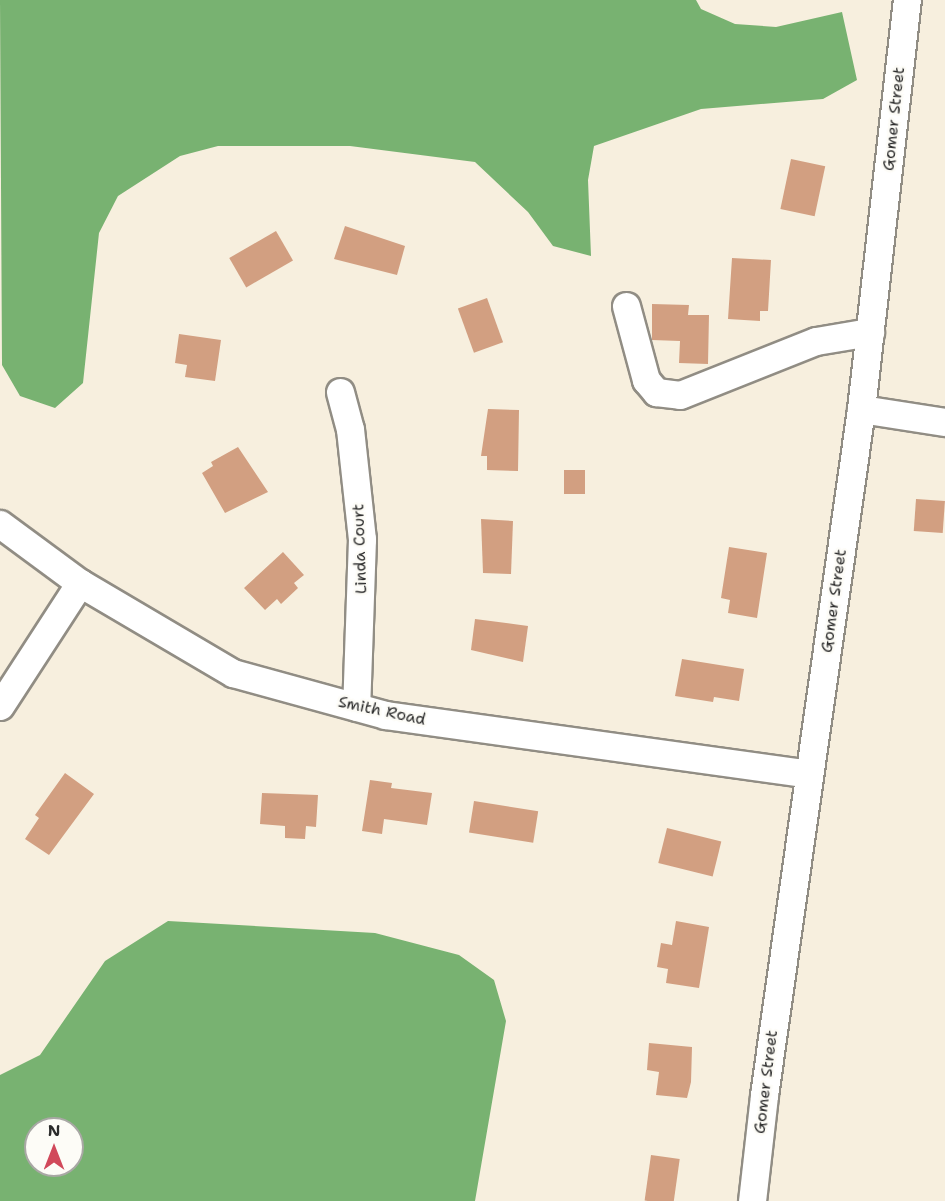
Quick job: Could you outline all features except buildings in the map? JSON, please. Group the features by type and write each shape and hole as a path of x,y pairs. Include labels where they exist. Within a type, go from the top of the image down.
{"street":[{"name":"Gomer Street","path":"752,1201 861,409 907,0"},
{"path":"626,306 646,380 656,392 680,395 816,341 870,332"},
{"name":"Linda Court","path":"339,392 350,429 362,539 356,707"},
{"path":"861,409 945,422"},
{"name":"Smith Road","path":"0,524 80,583 233,673 384,715 809,774"},
{"path":"0,706 80,583"}],"green space":[{"path":"0,0 696,0 701,9 735,24 776,27 842,12 857,80 823,99 701,109 594,146 588,180 591,256 553,246 528,212 475,162 350,146 218,146 180,156 118,196 99,233 83,383 55,408 20,396 2,365"},
{"path":"168,921 375,933 459,955 494,980 506,1021 475,1201 0,1201 0,1075 40,1055 105,961"}]}
